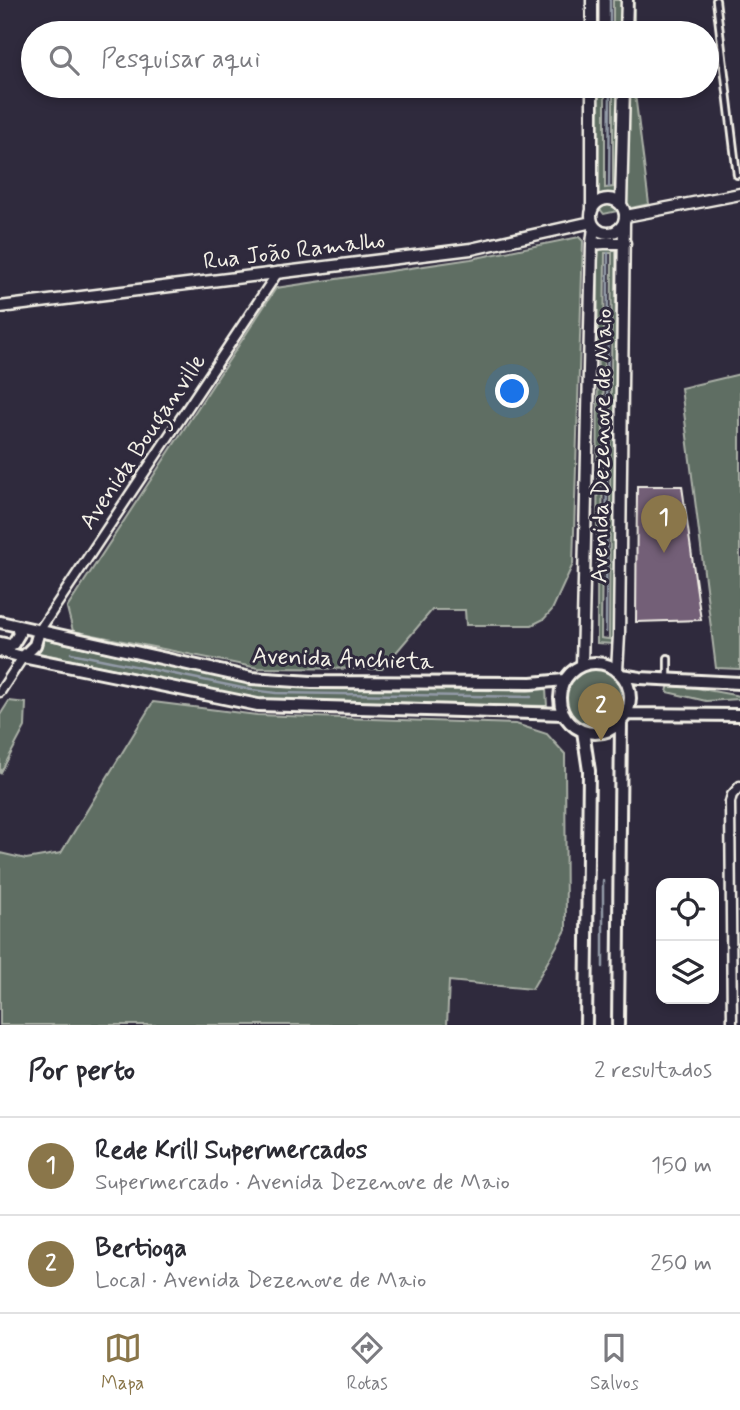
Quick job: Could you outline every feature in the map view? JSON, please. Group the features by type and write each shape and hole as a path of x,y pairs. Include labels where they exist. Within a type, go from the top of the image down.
{"main road":[{"name":"Avenida Anchieta","path":"0,622 251,678 312,682 532,683 564,680"},
{"path":"0,643 13,644 19,634 17,626"},
{"path":"23,657 35,645 39,631"},
{"name":"Avenida Anchieta","path":"0,650 258,705 564,714"},
{"path":"740,683 639,678 619,673 600,663 582,665 572,671 564,680 560,691 564,714 583,731 608,730 623,718 740,715"},
{"path":"618,1025 623,718 629,705 627,684 619,673"},
{"path":"583,731 589,771 586,1025"}],"street":[{"path":"592,0 592,21"},
{"path":"626,0 626,21"},
{"path":"592,98 593,225 605,233 617,231 625,219 740,194"},
{"path":"624,98 621,205 625,219"},
{"path":"592,210 597,202 605,198 621,205"},
{"name":"Avenida Dezenove de Maio","path":"619,673 625,219"},
{"name":"Avenida Dezenove de Maio","path":"582,665 593,225"},
{"name":"Rua João Ramalho","path":"0,307 471,248 593,225"},
{"path":"592,244 625,243"},
{"name":"Avenida Bouganville","path":"39,631 278,272"},
{"path":"0,692 23,657"},
{"path":"732,1025 730,802 740,786"}],"lane":[{"path":"716,0 719,21"},
{"path":"719,25 737,175"},
{"path":"668,658 668,679"}],"green space":[{"path":"613,0 634,0 634,21 613,21"},
{"path":"599,98 605,98 605,188 613,187 613,98 636,98 649,204 604,214 598,199"},
{"path":"579,237 583,241 573,564 552,610 544,619 532,625 466,625 465,610 432,610 382,669 258,668 73,631 67,608 276,288 471,259"},
{"path":"608,247 616,251 614,644 597,643 598,259 602,248","holes":["605,253 612,253 609,639 601,638"]},
{"path":"740,374 740,669 716,668 681,388"},
{"path":"40,638 228,679 282,686 528,691 546,689 547,706 258,699 35,652"},
{"path":"587,669 599,669 609,673 617,681 621,697 617,713 609,721 599,725 587,725 577,721 569,713 565,703 565,691 569,681 577,673"},
{"path":"669,684 740,696 739,699 706,701 667,692"},
{"path":"9,701 26,703 25,727 0,774 0,715"},
{"path":"153,702 257,715 516,724 547,734 565,754 566,930 532,989 449,981 447,1025 0,1025 0,853 26,859 61,853"}],"building":[{"path":"637,486 682,486 701,620 636,622"}],"waterway":[{"path":"610,0 610,21"},
{"path":"609,187 610,98"},
{"path":"606,632 608,253"},
{"path":"71,653 276,693 531,697"},
{"path":"603,881 603,967"}],"place":[{"name":"Rede Krill Supermercados","path":"664,553"},
{"name":"Bertioga","path":"601,741"}]}
